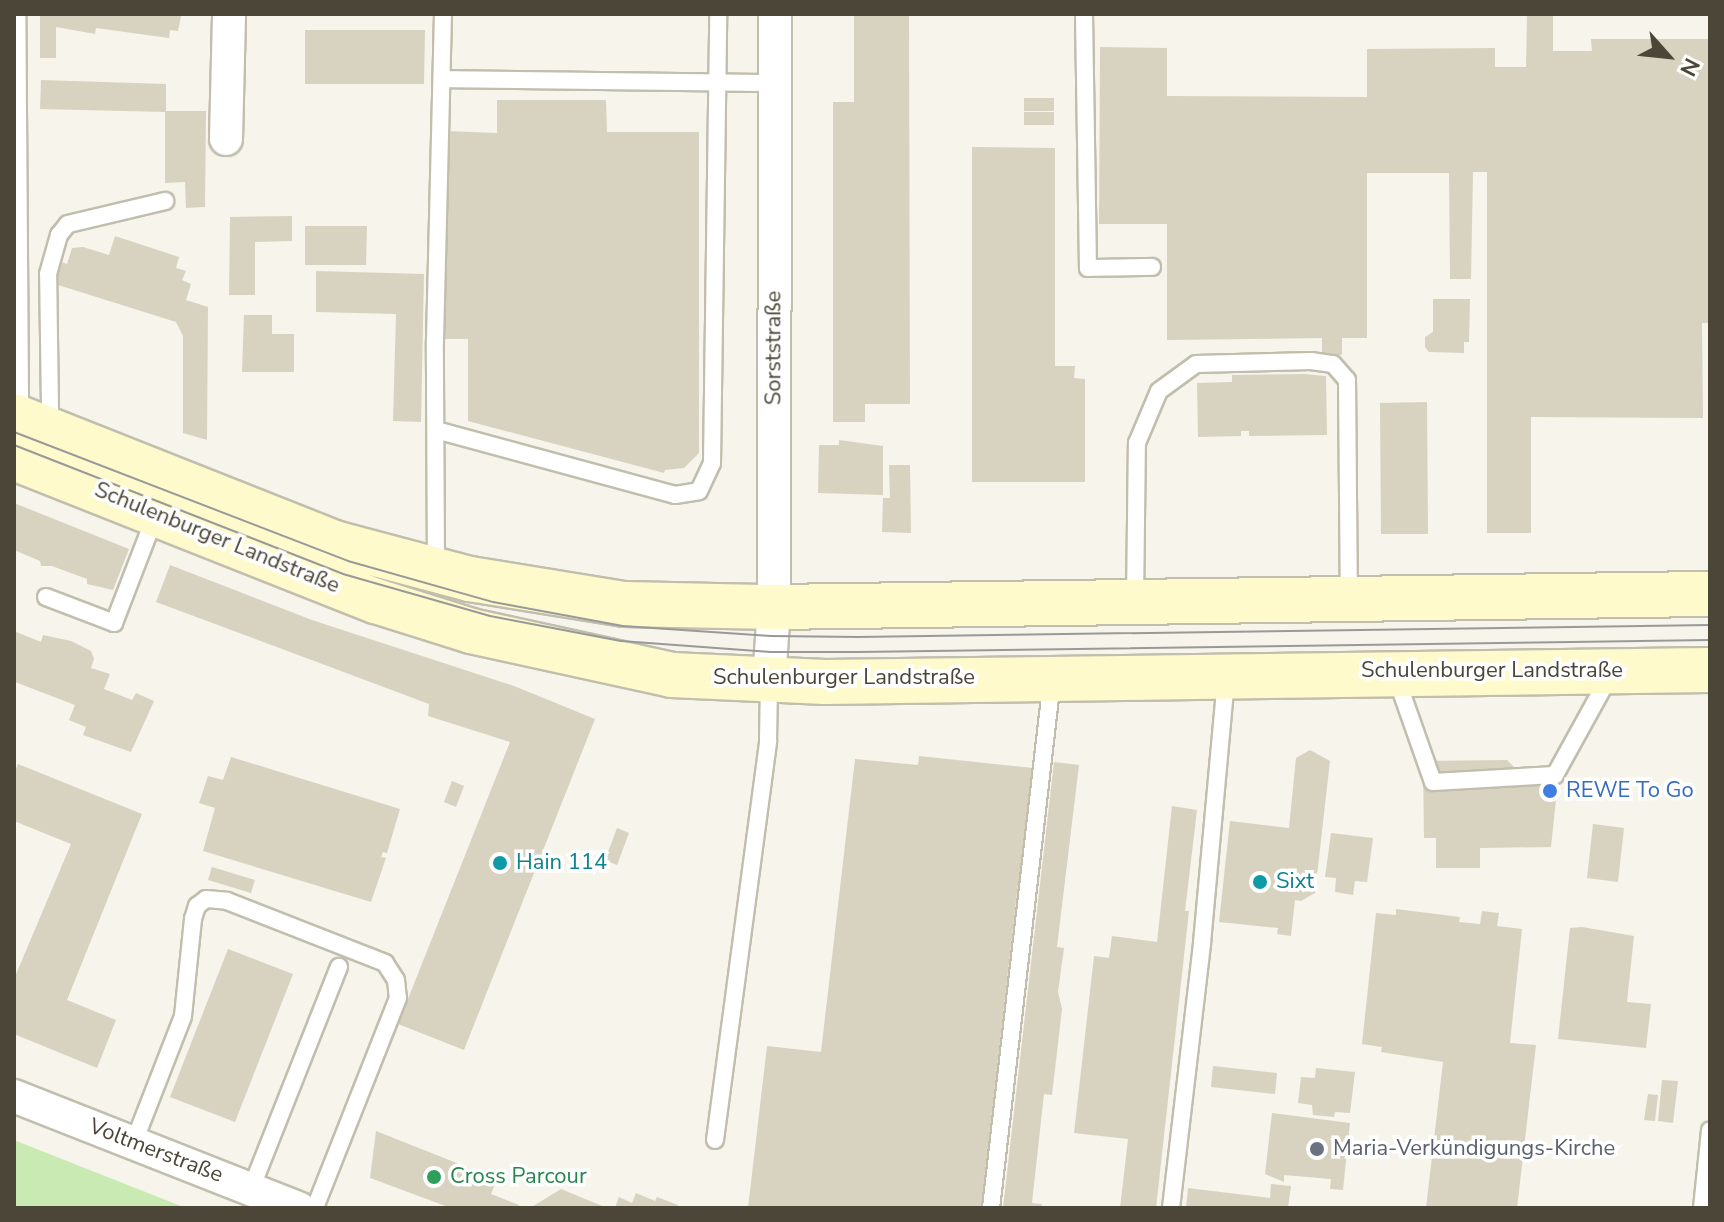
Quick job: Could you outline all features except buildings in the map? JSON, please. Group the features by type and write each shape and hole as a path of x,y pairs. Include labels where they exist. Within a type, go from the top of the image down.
{"main road":[{"name":"Schulenburger Landstraße","path":"25,438 163,497 376,601 471,631 672,675 769,682 1710,670"},
{"name":"Schulenburger Landstraße","path":"163,497 470,579 625,604 774,607 1710,594"}],"street":[{"path":"226,139 229,14"},
{"name":"Sorststraße","path":"769,682 774,607 775,14"},
{"name":"Voltmerstraße","path":"14,1096 299,1208"}],"lane":[{"path":"17,14 20,397 25,438"},
{"path":"436,569 443,14"},
{"path":"436,430 675,495 699,491 712,463 718,14"},
{"path":"1084,14 1088,268 1152,267"},
{"path":"442,87 775,83"},
{"path":"25,438 50,409 48,274 59,235 68,224 165,201"},
{"path":"1135,603 1137,443 1159,391 1196,364 1311,361 1333,364 1347,380 1349,600"},
{"path":"46,597 114,623 163,497"},
{"path":"1394,672 1433,782 1555,775 1612,671"},
{"path":"1171,1208 1202,943 1226,675"},
{"path":"991,1208 1052,678"},
{"path":"715,1140 768,741 769,682"},
{"path":"134,1142 183,1016 197,906 206,899 227,901 385,963 396,980 398,998 315,1208"},
{"path":"251,1189 339,967"},
{"path":"1702,1208 1710,1130"}],"green space":[{"path":"14,1140 186,1208 14,1208"}],"tram line":[{"path":"14,432 348,561 493,602 623,626 771,636 858,637 1710,625"},
{"path":"14,445 343,574 490,616 621,641 771,652 858,652 1710,640"}],"place":[{"name":"REWE To Go","path":"1550,791"},
{"name":"Hain 114","path":"500,863"},
{"name":"Sixt","path":"1260,882"},
{"name":"Maria-Verkündigungs-Kirche","path":"1317,1149"},
{"name":"Cross Parcour","path":"434,1177"}]}
